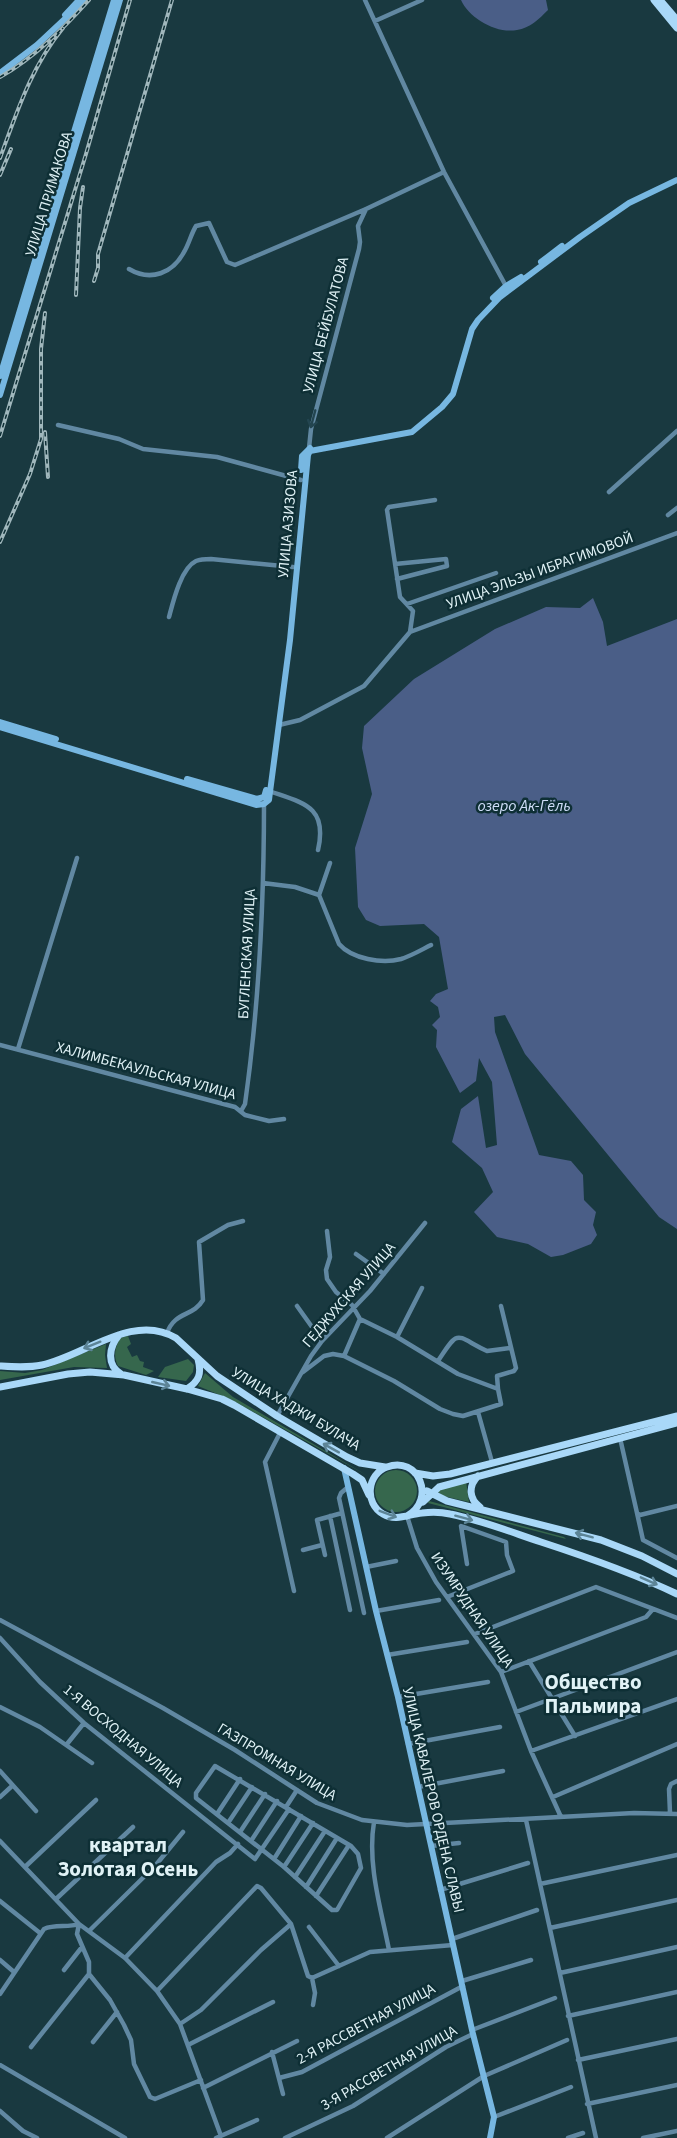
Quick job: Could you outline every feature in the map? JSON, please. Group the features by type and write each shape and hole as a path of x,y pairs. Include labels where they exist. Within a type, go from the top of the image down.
{"main road":[{"path":"0,71 54,28 79,0"},
{"path":"0,71 37,45 85,0"},
{"name":"УЛИЦА ПРИМАКОВА","path":"0,376 114,0"},
{"name":"УЛИЦА ПРИМАКОВА","path":"0,395 120,0"},
{"path":"654,0 677,28"},
{"path":"660,0 677,20"},
{"name":"УЛИЦА АЗИЗОВА","path":"266,796 285,652 302,456 309,448 411,429 450,394 471,324 508,288 628,200 677,178"},
{"name":"УЛИЦА АЗИЗОВА","path":"266,796 279,725 308,455 310,452 412,432 450,398 472,329 508,288"},
{"path":"0,724 253,798 266,796"},
{"path":"0,1366 20,1368 44,1365 137,1330 167,1333"},
{"name":"УЛИЦА ХАДЖИ БУЛАЧА","path":"167,1333 176,1338 228,1385 277,1416 347,1457 360,1463 386,1467"},
{"path":"119,1335 111,1348 111,1361 115,1369 124,1375"},
{"path":"187,1389 196,1383 200,1373 198,1358"},
{"name":"УЛИЦА ХАДЖИ БУЛАЧА","path":"0,1387 90,1372 124,1375 222,1399 362,1480 371,1500"},
{"path":"407,1516 439,1487 677,1416"},
{"path":"677,1423 492,1462 442,1475 427,1476 402,1466 386,1467 377,1473 370,1488 371,1500 376,1509 386,1516 394,1518 422,1513 449,1514 503,1529 633,1574 677,1593"},
{"path":"492,1462 494,1470"},
{"name":"УЛИЦА КАВАЛЕРОВ ОРДЕНА СЛАВЫ","path":"344,1468 398,1697 472,2032 494,2117 490,2138"},
{"path":"415,1473 422,1488 422,1499 417,1508"},
{"path":"478,1475 472,1483 471,1495 475,1503 485,1510"},
{"path":"422,1488 447,1501 601,1540 642,1556 677,1574"}],"street":[{"path":"365,0 444,172 508,288"},
{"path":"375,21 422,0"},
{"path":"129,269 145,276 170,270 184,253 196,226 208,223 230,265 235,265 366,209 444,172"},
{"name":"УЛИЦА БЕЙБУЛАТОВА","path":"309,448 311,429 360,242 358,223 366,209"},
{"path":"58,425 119,439 143,449 217,458 301,480"},
{"path":"609,492 677,431"},
{"path":"279,725 300,720 364,686 410,632 413,611 400,597 388,509 435,500"},
{"path":"668,515 677,508"},
{"name":"УЛИЦА ЭЛЬЗЫ ИБРАГИМОВОЙ","path":"410,632 677,533"},
{"path":"169,617 180,581 198,560 211,559 293,567"},
{"path":"395,564 446,559 447,566 397,579"},
{"path":"407,604 496,573"},
{"path":"266,796 307,805 314,812 320,822 321,835 318,850"},
{"name":"БУГЛЕНСКАЯ УЛИЦА","path":"241,1111 245,1104 254,1034 266,796"},
{"path":"18,1049 77,858"},
{"path":"330,863 319,895 339,944 344,950 364,958 398,960 431,945"},
{"path":"263,883 295,887 319,895"},
{"name":"ХАЛИМБЕКАУЛЬСКАЯ УЛИЦА","path":"0,1045 235,1107 245,1115 269,1121 284,1119"},
{"path":"167,1333 173,1320 195,1309 203,1300 199,1242 228,1225 243,1221"},
{"name":"ГЕДЖУХСКАЯ УЛИЦА","path":"277,1416 322,1341 354,1309 425,1223"},
{"path":"327,1231 330,1257 326,1275 336,1292 354,1309 360,1319 397,1336 458,1374 498,1389"},
{"path":"356,1254 384,1274"},
{"path":"397,1336 422,1288"},
{"path":"297,1306 322,1341"},
{"path":"303,1372 324,1356 333,1354 344,1356 394,1381 440,1409 463,1416 500,1406 502,1402 497,1377 516,1369 501,1306"},
{"path":"344,1356 360,1319"},
{"path":"438,1361 452,1340 457,1337 464,1337 487,1352 510,1347"},
{"path":"478,1412 492,1462"},
{"path":"280,1433 265,1462 294,1591"},
{"path":"619,1434 639,1514 643,1540 677,1558"},
{"path":"348,1487 339,1495 364,1612"},
{"path":"639,1514 677,1506"},
{"path":"325,1555 316,1524 317,1520 342,1513"},
{"path":"330,1516 350,1610"},
{"name":"ИЗУМРУДНАЯ УЛИЦА","path":"407,1516 417,1548 447,1597 501,1672 531,1751 561,1817"},
{"path":"447,1597 513,1571 507,1555 506,1542 461,1526 467,1564"},
{"path":"303,1551 322,1545"},
{"path":"355,1571 396,1561"},
{"path":"475,1634 596,1587 677,1618"},
{"path":"376,1611 439,1600"},
{"path":"501,1672 646,1617 653,1609"},
{"name":"ГАЗПРОМНАЯ УЛИЦА","path":"0,1620 163,1708 235,1750 317,1803 343,1814 374,1822 426,1825 561,1817 677,1814"},
{"name":"1-Я ВОСХОДНАЯ УЛИЦА","path":"0,1638 40,1682 84,1723 255,1859 262,1851"},
{"path":"387,1655 466,1642"},
{"path":"516,1712 677,1652"},
{"path":"529,1661 575,1736"},
{"path":"398,1697 488,1682"},
{"path":"531,1751 677,1699"},
{"path":"0,1707 68,1744 92,1763"},
{"path":"68,1744 84,1723"},
{"path":"408,1744 500,1727"},
{"path":"553,1797 677,1744"},
{"path":"215,1766 240,1779 349,1845 358,1854 361,1868 337,1910 332,1910 284,1867 196,1798 196,1793 215,1766"},
{"path":"0,1771 36,1811"},
{"path":"418,1787 503,1771"},
{"path":"217,1814 240,1779"},
{"path":"670,1813 669,1789 671,1784 677,1781"},
{"path":"0,1797 12,1786"},
{"path":"228,1823 252,1787"},
{"path":"262,1851 297,1790"},
{"path":"240,1832 264,1794"},
{"path":"26,1866 96,1800"},
{"path":"251,1841 277,1802"},
{"path":"274,1859 301,1816"},
{"path":"526,1820 596,2138"},
{"path":"374,1822 373,1858 389,1950"},
{"path":"284,1867 313,1823"},
{"path":"56,1899 133,1827"},
{"path":"295,1877 325,1831"},
{"path":"90,1930 148,1873 183,1832"},
{"path":"306,1887 337,1838"},
{"path":"0,1841 79,1924 125,1958 157,1991 180,2024 201,2080 218,2137 256,2120"},
{"path":"431,1846 459,1843"},
{"path":"125,1958 216,1862 230,1853 238,1844"},
{"path":"316,1896 349,1845"},
{"path":"540,1884 677,1855"},
{"path":"440,1890 528,1863"},
{"path":"157,1991 257,1886 291,1924 308,1976 312,1978 315,1993 313,2005"},
{"path":"550,1928 677,1900"},
{"path":"0,1901 40,1933"},
{"path":"312,1978 363,1953 452,1942 537,1910"},
{"path":"0,1994 40,1933 49,1927 69,1927 79,1924"},
{"path":"31,2047 89,1974 89,1962 76,1934 79,1924"},
{"path":"180,2024 201,2010 261,1950 291,1924"},
{"path":"309,1927 339,1966"},
{"path":"64,1970 82,1947"},
{"path":"560,1973 677,1947"},
{"path":"0,1960 14,1972"},
{"name":"2-Я РАССВЕТНАЯ УЛИЦА","path":"279,2078 302,2072 462,1984 531,1960"},
{"path":"89,1974 117,2012 131,2040 134,2064 152,2099 201,2080"},
{"path":"568,2016 677,1992"},
{"name":"3-Я РАССВЕТНАЯ УЛИЦА","path":"285,2138 353,2106 472,2032 555,1998"},
{"path":"188,2045 273,2002"},
{"path":"93,2042 117,2012"},
{"path":"578,2060 677,2039"},
{"path":"387,2138 484,2076 567,2040"},
{"path":"203,2088 297,2041"},
{"path":"272,2052 283,2094"},
{"path":"0,2065 125,2138"},
{"path":"587,2104 677,2085"},
{"path":"494,2117 571,2087"},
{"path":"0,2111 23,2131 37,2138"},
{"path":"643,2138 677,2131"},
{"path":"568,2138 583,2133"}],"green space":[{"path":"128,1336 131,1344 127,1347 132,1357 137,1355 140,1361 144,1362 143,1367 154,1371 146,1375 118,1366 115,1355 117,1345 120,1338"},
{"path":"106,1344 107,1368 74,1367 0,1380 0,1371 25,1373 42,1370"},
{"path":"188,1359 194,1365 193,1372 186,1381 158,1377 165,1367"},
{"path":"205,1373 233,1397 368,1476 232,1400 198,1386"},
{"path":"396,1470 404,1471 411,1476 416,1483 416,1499 411,1506 404,1511 396,1512 388,1511 381,1506 376,1499 375,1491 376,1483 381,1476 388,1471"},
{"path":"466,1481 469,1502 443,1496 437,1491"},
{"path":"429,1501 564,1537 566,1539 428,1503"}],"water":[{"path":"461,0 546,0 548,10 530,25 509,31 484,23 470,13"},
{"name":"озеро Ак-Гёль","path":"593,598 603,622 607,646 677,619 677,1229 659,1217 525,1054 505,1015 494,1017 495,1032 539,1155 571,1161 583,1175 584,1200 596,1212 593,1225 597,1235 591,1244 563,1255 551,1257 528,1244 497,1237 474,1212 493,1192 482,1168 452,1142 461,1109 478,1096 486,1148 497,1145 492,1082 479,1058 476,1081 460,1093 436,1047 437,1030 432,1025 440,1017 438,1007 430,1001 436,994 448,989 439,937 424,924 380,926 366,920 358,907 355,848 372,794 362,748 364,726 414,679 495,629 546,607 580,608"}],"railway":[{"path":"0,77 25,61 48,42 89,0"},
{"path":"0,436 86,154 130,0"},
{"path":"94,281 98,268 98,254 172,0"},
{"path":"0,158 33,74 63,28"},
{"path":"0,175 11,149"},
{"path":"76,295 83,187"},
{"path":"0,542 30,474 41,439 41,349 45,313"},
{"path":"45,432 48,477"}],"district":[{"name":"Общество Пальмира","path":"593,1694"},
{"name":"квартал Золотая Осень","path":"128,1857"}]}
